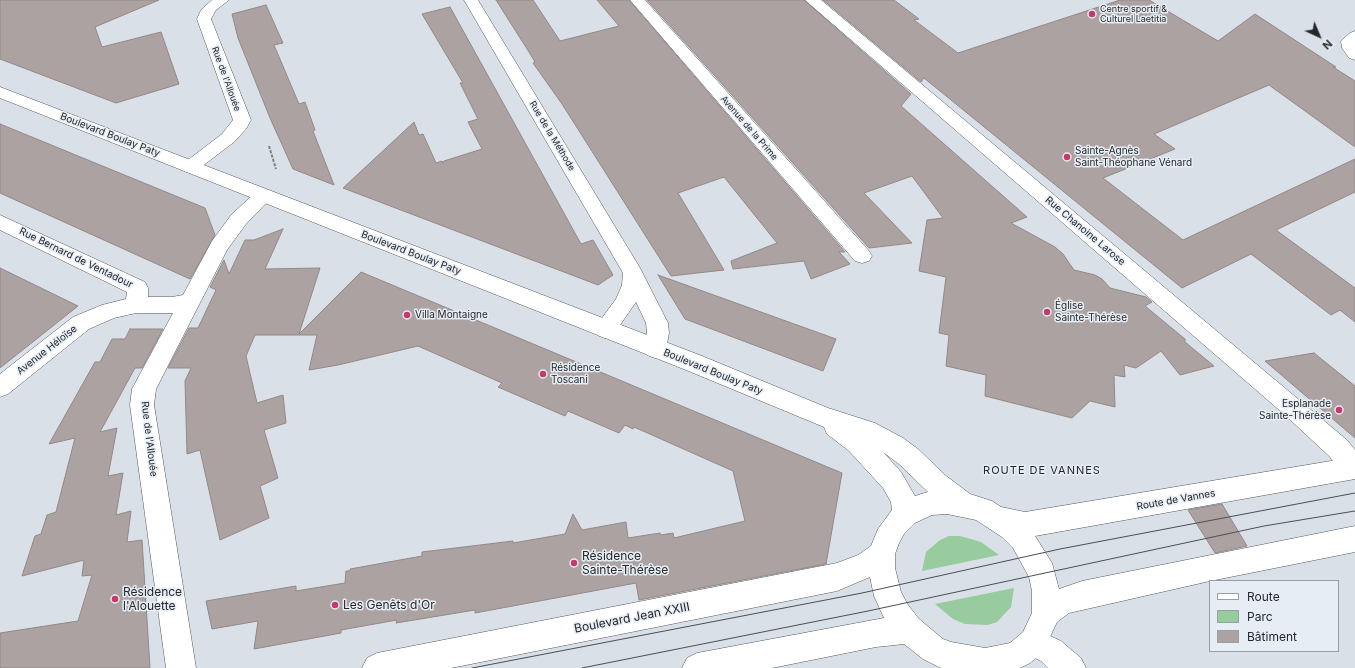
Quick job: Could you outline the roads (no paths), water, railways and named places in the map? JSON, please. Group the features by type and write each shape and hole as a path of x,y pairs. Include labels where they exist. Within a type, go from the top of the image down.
{"street":[{"name":"Rue de l'Allouée","path":"190,167 228,138 240,125 242,120 204,19 206,13 211,7 222,0"},
{"name":"Rue de la Méthode","path":"471,0 633,273 657,323 658,334 655,349"},
{"name":"Avenue de la Prime","path":"637,0 862,256"},
{"name":"Rue Chanoine Larose","path":"812,0 1293,408 1338,448 1354,468"},
{"path":"1352,39 1350,48 1355,56"},
{"name":"Boulevard Boulay Paty","path":"0,92 605,329 822,416 866,431 894,446 963,504"},
{"name":"Rue de l'Allouée","path":"181,668 142,405 144,389 219,246 239,219 264,196"},
{"name":"Rue Bernard de Ventadour","path":"0,222 138,288 136,304"},
{"path":"605,329 625,303 632,285 633,273"},
{"name":"Avenue Héloïse","path":"0,387 81,324 110,311 136,304 172,304 190,302"},
{"name":"Boulevard Boulay Paty","path":"822,416 858,443 892,480 903,499 906,514"},
{"name":"Route de Vannes","path":"998,518 1025,526 1354,468"},
{"path":"932,503 963,504 983,510 998,518 1022,539 1038,564 1046,591 1046,613 1041,628 1033,642 1004,664 951,662 909,629 898,615 888,596 882,568 882,554 887,538 895,524 906,514 932,503"},
{"path":"1046,613 1061,602 1082,595 1355,539"},
{"name":"Boulevard Jean XXIII","path":"377,668 823,580 867,566 882,554"},
{"path":"697,668 876,633 909,629"},
{"path":"1033,642 1051,651 1071,668"}],"tram line":[{"path":"472,668 862,593 1060,549 1355,493"},
{"path":"582,668 868,611 1264,526 1355,511"}],"place":[{"name":"Centre sportif & Culturel Laetitia","path":"1092,14"},
{"name":"Sainte-Agnès Saint-Théophane Vénard","path":"1067,157"},
{"name":"Église Sainte-Thérèse","path":"1047,312"},
{"name":"Villa Montaigne","path":"407,315"},
{"name":"Résidence Toscani","path":"543,374"},
{"name":"Esplanade Sainte-Thérèse","path":"1339,410"},
{"name":"Résidence Sainte-Thérèse","path":"574,563"},
{"name":"Résidence l'Alouette","path":"115,599"},
{"name":"Les Genêts d'Or","path":"335,605"}],"district":[{"name":"ROUTE DE VANNES","path":"1042,471"}]}
